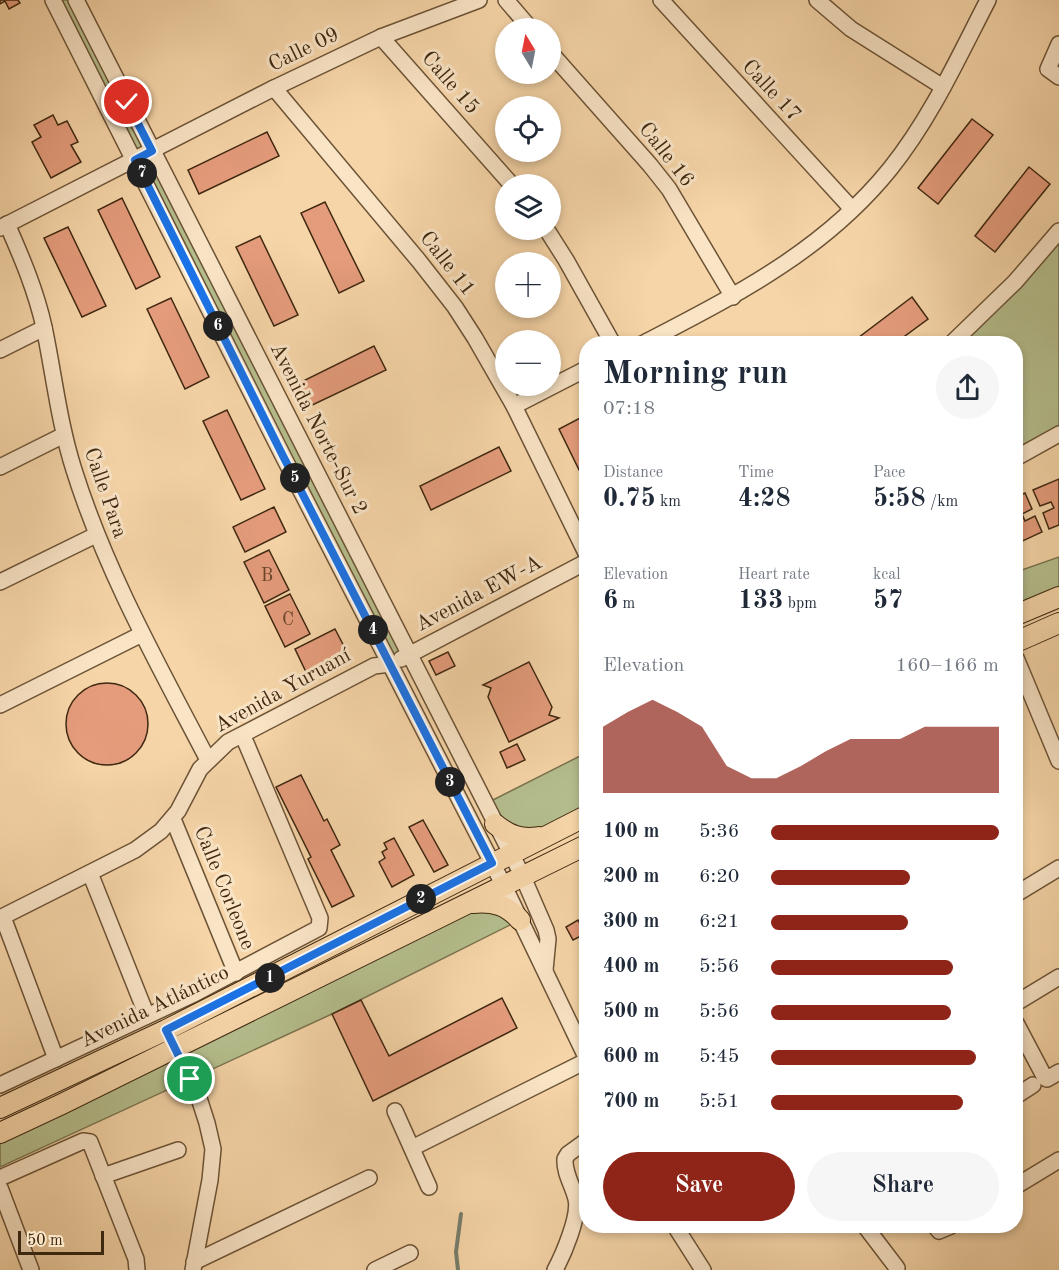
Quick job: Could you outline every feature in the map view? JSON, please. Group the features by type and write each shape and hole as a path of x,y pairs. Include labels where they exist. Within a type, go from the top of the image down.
{"main road":[{"path":"1023,612 1059,597"},
{"path":"1023,639 1059,623"},
{"name":"Avenida Atlántico","path":"0,1108 166,1030 579,819"},
{"path":"495,824 516,837 527,839 545,836"},
{"path":"0,1132 579,848"},
{"path":"471,903 485,902 504,906 520,920"}],"street":[{"name":"Avenida Norte-Sur 2","path":"53,0 278,446 504,886 579,1044"},
{"name":"Avenida Norte-Sur 2","path":"76,0 522,877 548,939 545,970"},
{"name":"Calle 09","path":"3,226 274,88 381,37 479,0"},
{"path":"506,0 522,18"},
{"name":"Calle 17","path":"661,0 852,209"},
{"path":"817,0 851,30 944,87"},
{"path":"657,336 733,297 780,268 809,248 852,209 890,169 913,136 944,87 988,0"},
{"name":"Calle 15","path":"381,37 502,174"},
{"path":"1059,44 1048,69 1059,77"},
{"name":"Calle 16","path":"561,64 669,189 733,297"},
{"name":"Calle 11","path":"274,88 439,286 475,338 514,406 579,539"},
{"name":"Calle Para","path":"3,226 27,272 44,328 63,435 96,535 142,634 208,760"},
{"path":"959,336 1057,237"},
{"path":"553,240 609,336"},
{"path":"0,350 44,328"},
{"path":"514,406 579,373"},
{"path":"1023,454 1059,434"},
{"path":"0,467 63,435"},
{"path":"0,582 96,535"},
{"name":"Avenida EW-A","path":"390,664 579,566"},
{"path":"0,705 142,634"},
{"name":"Avenida Yuruaní","path":"208,760 379,675 390,664"},
{"name":"Avenida Yuruaní","path":"2,918 150,840 173,819 200,769 228,742 374,666 390,664"},
{"path":"1023,675 1059,761"},
{"path":"0,1085 236,973 315,931 321,923 246,743"},
{"name":"Calle Corleone","path":"173,819 236,973"},
{"path":"1023,890 1059,868"},
{"path":"90,873 147,1016"},
{"path":"2,918 56,1059"},
{"path":"1023,999 1059,977"},
{"path":"166,1030 197,1092 213,1149 210,1180 194,1266"},
{"path":"1023,1036 1045,1078 1059,1072"},
{"path":"412,1148 579,1063"},
{"path":"1023,1091 1033,1085"},
{"path":"395,1111 429,1187"},
{"path":"0,1178 87,1141 92,1147 136,1259 136,1270"},
{"path":"555,1270 578,1212 565,1159 579,1146"},
{"path":"104,1176 178,1150"},
{"path":"1023,1182 1059,1160"},
{"path":"194,1266 369,1178"},
{"path":"0,1188 31,1270"},
{"path":"679,1233 703,1270"},
{"path":"870,1233 897,1268"},
{"path":"375,1270 410,1252"}],"green space":[{"path":"53,0 76,0 410,654 390,664"},
{"path":"1059,242 1059,434 1023,454 1023,336 959,336"},
{"path":"1059,557 1059,597 1023,612 1023,570"},
{"path":"579,757 579,819 527,839 485,804"},
{"path":"471,903 520,920 332,1014 0,1167 0,1133"}],"building":[{"path":"0,0 18,0 20,3 9,9 5,1 0,4"},
{"path":"53,115 58,125 67,121 78,142 71,145 81,162 51,178 32,142 41,137 34,125"},
{"path":"972,119 993,135 938,204 918,188"},
{"path":"267,132 279,156 199,194 188,170"},
{"path":"1029,167 1050,184 995,252 975,236"},
{"path":"122,198 160,277 136,289 98,210"},
{"path":"325,202 364,281 339,293 301,213"},
{"path":"68,227 106,306 82,317 44,238"},
{"path":"260,236 298,315 274,326 236,247"},
{"path":"912,297 928,319 905,336 861,336"},
{"path":"171,298 209,377 185,389 147,309"},
{"path":"374,346 386,370 306,408 295,385"},
{"path":"227,410 265,489 241,500 203,421"},
{"path":"579,419 579,470 559,429"},
{"path":"499,447 511,471 431,510 420,486"},
{"path":"1059,479 1059,525 1049,529 1043,513 1054,508 1051,502 1040,506 1033,490"},
{"path":"1025,493 1032,509 1023,514 1023,494"},
{"path":"274,507 286,532 245,552 233,527"},
{"path":"1023,516 1025,521 1035,516 1042,532 1023,541"},
{"path":"269,550 289,590 264,603 244,562"},
{"path":"290,594 310,634 285,647 265,606"},
{"path":"335,629 348,654 307,674 295,649"},
{"path":"448,652 455,666 436,675 429,661"},
{"path":"529,662 552,707 549,715 559,718 509,742 488,697 491,688 483,685"},
{"path":"107,683 123,687 136,695 144,708 148,724 144,740 136,753 123,761 107,765 91,761 78,753 70,740 66,724 70,708 78,695 91,687"},
{"path":"517,744 525,760 507,768 500,752"},
{"path":"301,775 324,821 327,819 340,845 331,850 354,896 332,907 308,859 311,857 276,787"},
{"path":"423,820 448,865 434,872 409,827"},
{"path":"394,838 414,875 392,887 379,862 385,858 382,852 387,849 384,843"},
{"path":"578,920 579,937 573,940 566,927"},
{"path":"502,998 517,1028 373,1101 332,1014 361,1000 389,1056"}],"waterway":[{"path":"458,1270 456,1252 461,1214"}],"route":[{"path":"127,102 152,151 135,160 283,456 492,863 166,1030 190,1079"}]}
